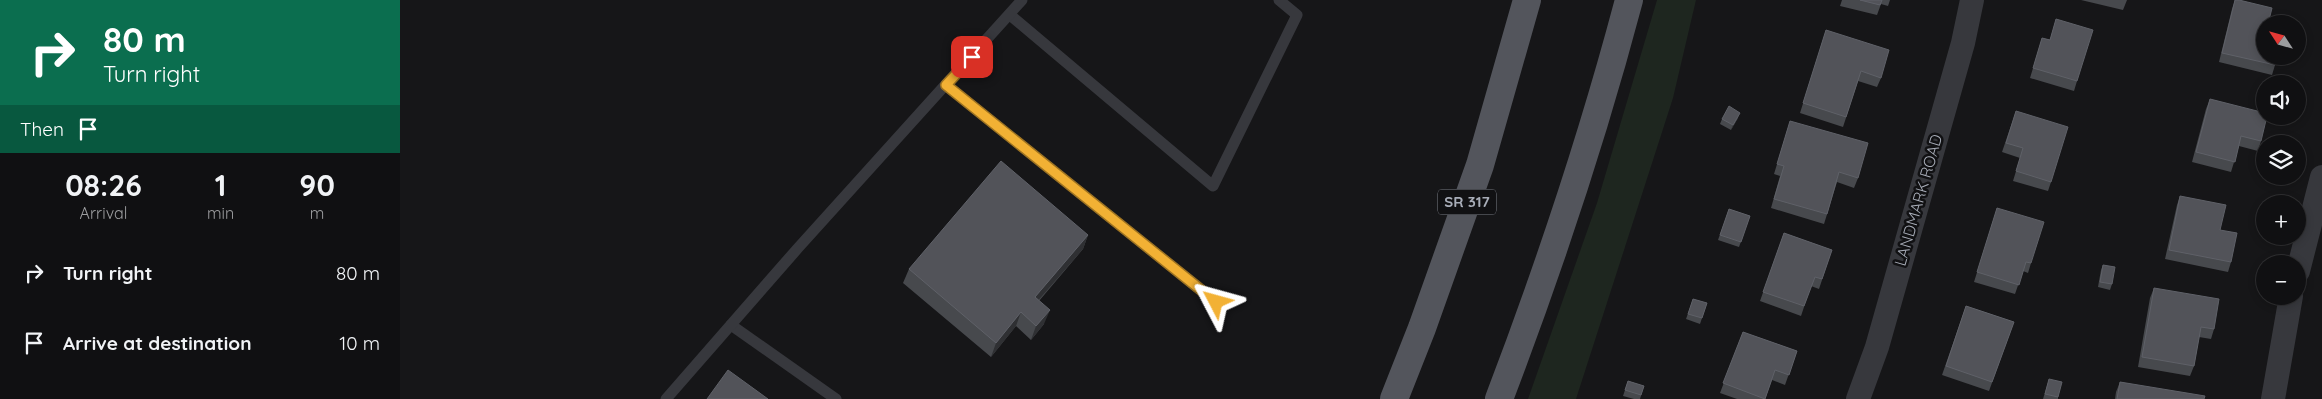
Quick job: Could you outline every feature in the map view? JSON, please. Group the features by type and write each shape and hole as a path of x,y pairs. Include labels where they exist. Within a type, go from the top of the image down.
{"main road":[{"name":"SR 317","path":"1394,399 1422,328 1480,164 1527,0"},
{"path":"1499,399 1564,220 1598,111 1629,0"}],"street":[{"name":"LANDMARK ROAD","path":"1858,399 1880,338 1963,43 1972,0"},
{"path":"2302,255 2322,177"},
{"path":"2272,399 2289,305"}],"lane":[{"path":"666,399 1022,0"},
{"path":"1010,15 1213,186 1297,15 1280,0"},
{"path":"946,85 1216,302"},
{"path":"731,325 836,399"}],"shaded area":[{"path":"1657,0 1696,0 1673,98 1576,399 1528,399 1597,203"}],"building":[{"path":"1860,0 1882,0 1880,5"},
{"path":"2235,0 2272,8 2270,15 2256,15 2256,61 2222,53"},
{"path":"2056,19 2093,30 2077,81 2033,68 2042,38 2050,40"},
{"path":"1826,30 1889,50 1881,78 1861,71 1846,117 1803,103"},
{"path":"2210,99 2256,111 2256,125 2265,125 2262,135 2256,135 2256,140 2241,136 2235,162 2196,152"},
{"path":"1729,106 1740,113 1733,125 1722,119"},
{"path":"2016,111 2068,127 2051,182 2016,171 2023,148 2006,143"},
{"path":"1790,121 1868,143 1858,178 1839,172 1827,214 1774,199 1784,166 1777,164"},
{"path":"1001,161 1088,235 1035,297 1050,310 1036,326 1021,312 996,343 909,269"},
{"path":"2180,196 2226,205 2220,230 2237,233 2231,262 2169,250"},
{"path":"1997,208 2044,222 2031,263 2026,262 2019,285 1977,272"},
{"path":"1729,209 1750,216 1741,242 1720,235"},
{"path":"1784,233 1832,250 1822,279 1815,277 1804,306 1763,292"},
{"path":"2103,265 2115,267 2112,284 2100,282"},
{"path":"2154,288 2219,299 2214,329 2201,327 2194,366 2142,357"},
{"path":"1693,299 1707,303 1702,318 1688,314"},
{"path":"1966,306 2014,322 1992,382 1946,366"},
{"path":"1743,332 1797,351 1789,375 1775,370 1765,399 1723,383"},
{"path":"728,370 768,399 707,399"},
{"path":"2049,379 2062,382 2058,397 2045,394"},
{"path":"1628,381 1644,386 1641,395 1625,390"},
{"path":"2120,382 2205,396 2204,399 2117,399"}],"route":[{"path":"972,57 946,85 1216,302"}]}
